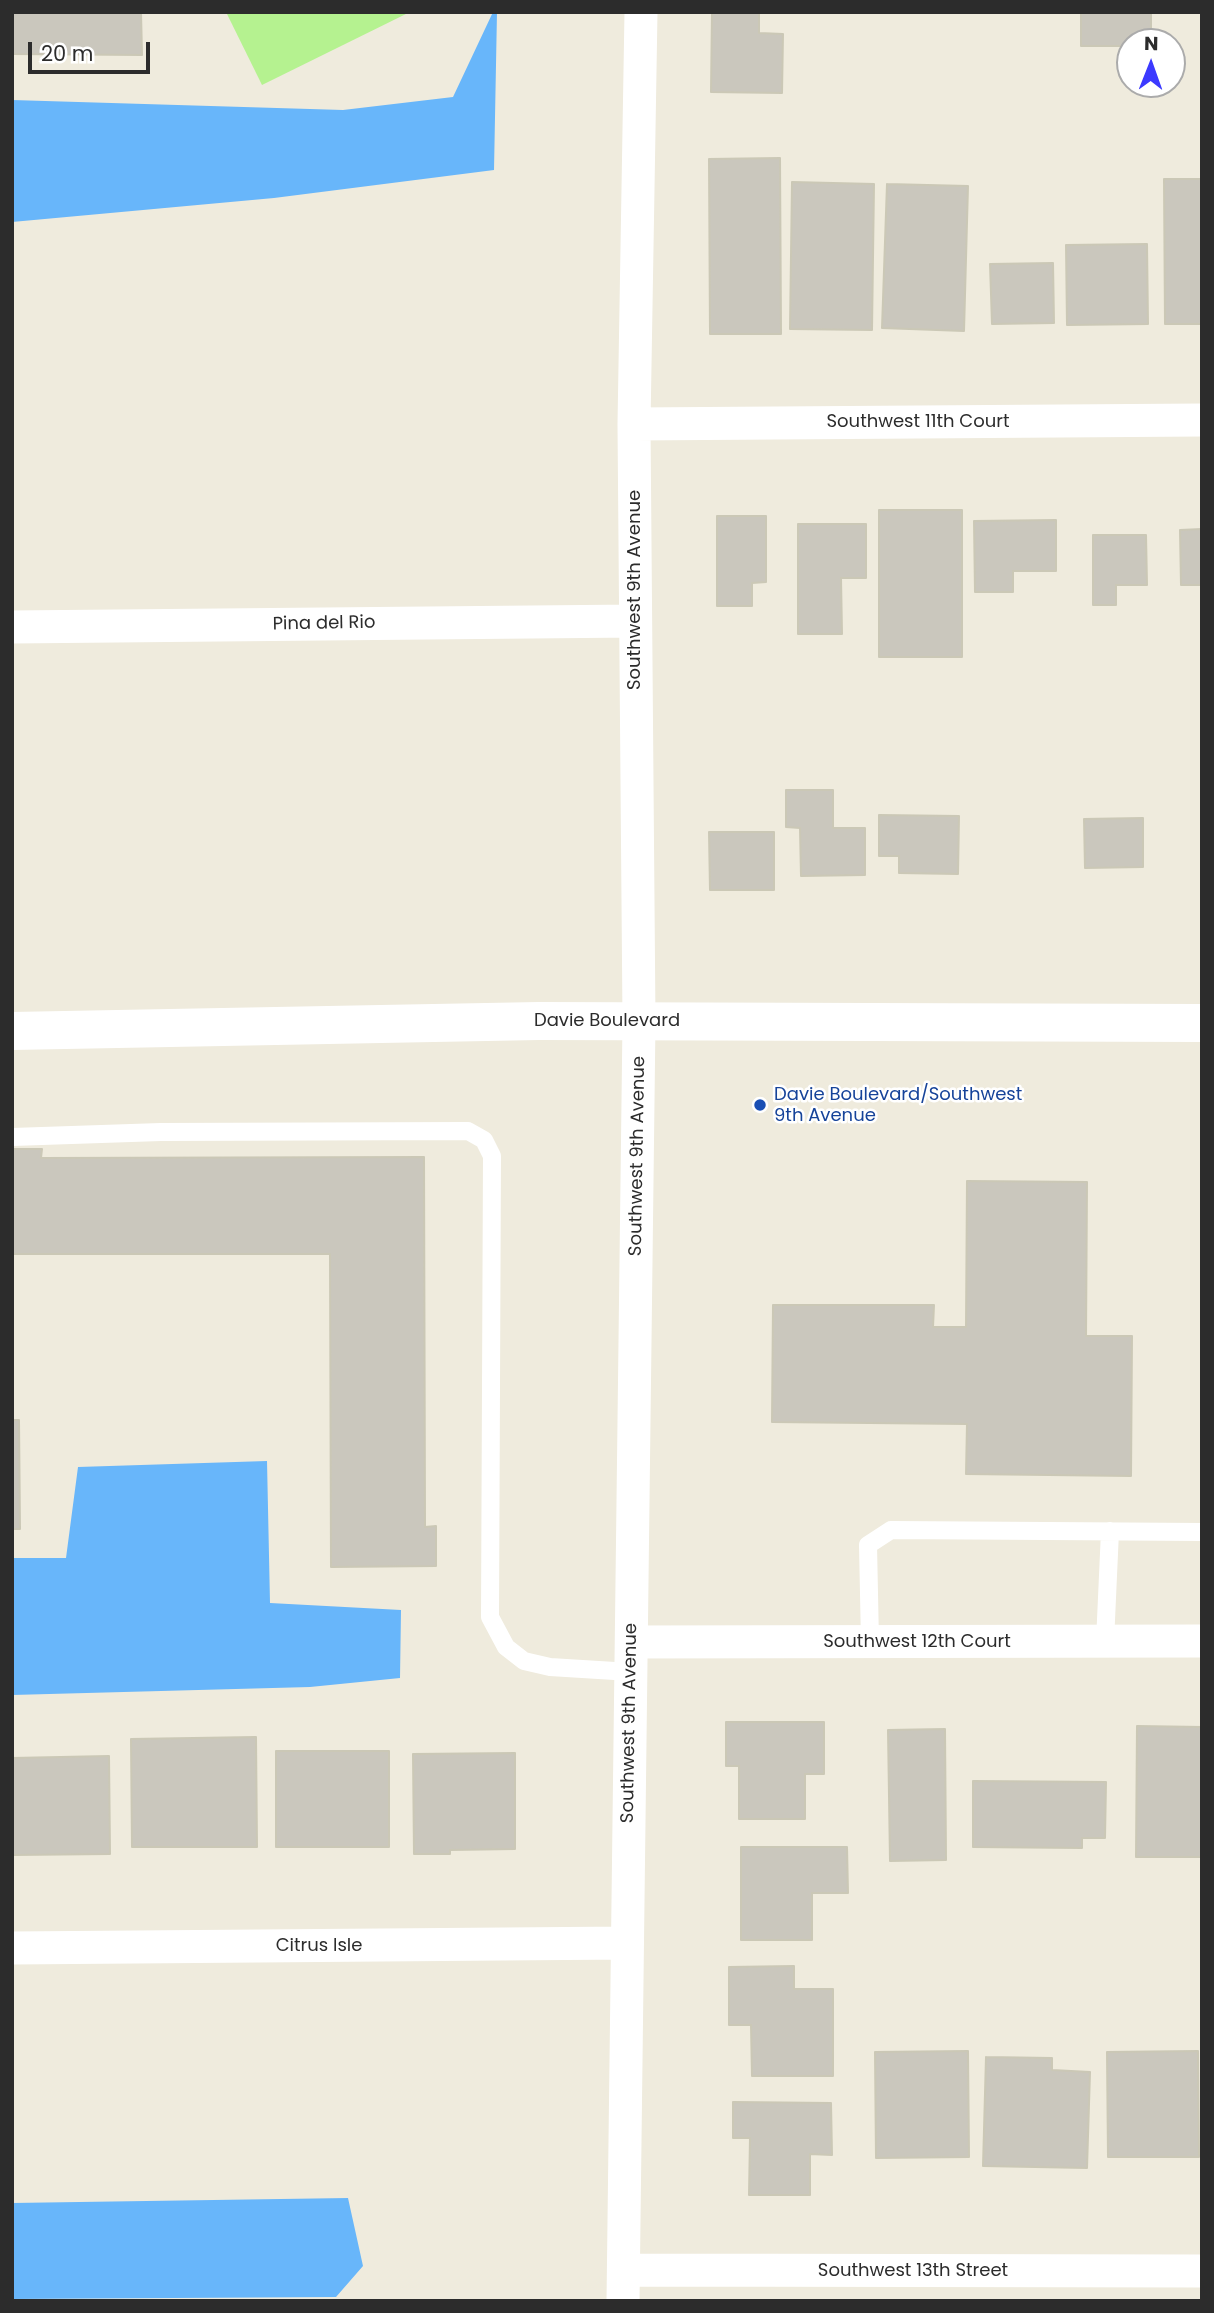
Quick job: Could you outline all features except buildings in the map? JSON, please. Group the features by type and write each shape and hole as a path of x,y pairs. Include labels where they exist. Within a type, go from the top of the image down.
{"main road":[{"name":"Davie Boulevard","path":"12,1031 539,1021 1202,1023"}],"street":[{"name":"Southwest 9th Avenue","path":"624,2285 639,1021 634,424 641,12"},
{"name":"Southwest 11th Court","path":"634,424 1202,420"},
{"name":"Pina del Rio","path":"12,627 635,621"},
{"name":"Southwest 12th Court","path":"632,1657 870,1642 1202,1641"},
{"name":"Citrus Isle","path":"12,1948 627,1943"},
{"name":"Southwest 13th Street","path":"624,2285 1202,2271"}],"lane":[{"path":"12,1137 161,1132 468,1131 484,1140 492,1156 490,1617 506,1647 524,1661 550,1667 632,1657"},
{"path":"870,1642 868,1545 891,1530 1202,1532"},
{"path":"1105,1642 1110,1531"}],"green space":[{"path":"226,12 410,12 262,85"}],"water":[{"path":"493,12 497,12 494,170 274,198 12,222 12,100 343,110 453,97"},
{"path":"267,1461 270,1603 401,1610 400,1678 310,1687 12,1695 12,1558 66,1558 78,1467"},
{"path":"348,2198 363,2266 336,2297 12,2299 12,2203"}],"place":[{"name":"Davie Boulevard/Southwest 9th Avenue","path":"760,1105"}]}
